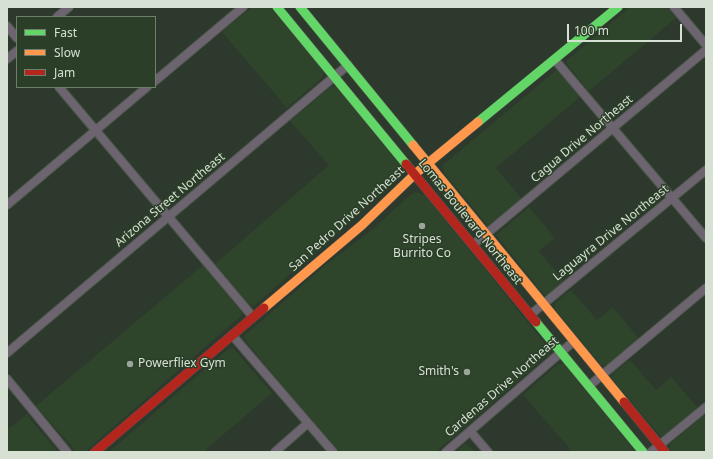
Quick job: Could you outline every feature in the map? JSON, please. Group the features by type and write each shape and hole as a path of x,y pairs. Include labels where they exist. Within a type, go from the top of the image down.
{"main road":[{"name":"Lomas Boulevard Northeast","path":"277,7 643,452"},
{"name":"Lomas Boulevard Northeast","path":"300,7 662,449"},
{"name":"San Pedro Drive Northeast","path":"95,452 362,225 415,174 618,7"}],"street":[{"path":"58,16 69,7"},
{"path":"156,79 243,7"},
{"path":"674,7 706,45"},
{"path":"7,26 16,37"},
{"name":"Cagua Drive Northeast","path":"474,245 614,129 706,50"},
{"path":"7,59 16,52"},
{"path":"555,60 706,238"},
{"name":"Arizona Street Northeast","path":"7,353 348,65"},
{"path":"60,88 253,317"},
{"path":"7,205 146,88"},
{"name":"Laguayra Drive Northeast","path":"530,315 706,170"},
{"path":"589,386 706,288"},
{"path":"232,335 333,452"},
{"name":"Cardenas Drive Northeast","path":"446,452 574,341"},
{"path":"7,379 67,452"},
{"path":"651,452 662,449 706,407"},
{"path":"275,452 308,423"},
{"path":"470,431 488,452"}],"shaded area":[{"path":"252,7 270,7 324,71 323,77 287,108 222,32"},
{"path":"630,7 667,7 676,18 589,91 567,64 567,60"},
{"path":"555,71 558,71 580,97 496,168 522,199 488,226 444,173 443,165"},
{"path":"332,86 336,87 401,166 401,176 254,306 249,304 215,264 329,165 290,121"},
{"path":"416,192 425,195 551,351 436,452 340,452 276,378 245,340 244,336 328,263 374,228 411,194"},
{"path":"529,207 555,238 539,251 565,282 545,296 496,235"},
{"path":"203,265 243,314 85,452 77,452 36,406"},
{"path":"571,290 597,320 613,307 639,339 606,366 601,365 555,309 555,303"},
{"path":"233,348 272,393 203,452 109,452 228,349"},
{"path":"630,360 656,390 671,377 698,408 661,437 612,379 612,374"},
{"path":"558,364 564,364 636,452 573,452 523,395"},
{"path":"28,413 31,420 58,452 7,452 7,430"},
{"path":"704,415 706,418 706,452 672,452 669,448 670,444"},
{"path":"466,444 476,452 456,452 464,445"}],"traffic: fast":[{"path":"277,7 406,164"},
{"path":"300,7 413,145"},
{"path":"478,122 618,7"},
{"path":"536,322 643,452"}],"traffic: slow":[{"path":"264,308 362,225 415,174 478,122"},
{"path":"413,145 624,402"}],"traffic: jam":[{"path":"406,164 536,322"},
{"path":"95,452 264,308"},
{"path":"624,402 665,452"}],"place":[{"name":"Stripes Burrito Co","path":"422,226"},
{"name":"Powerfliex Gym","path":"130,364"},
{"name":"Smith's","path":"467,372"}]}
